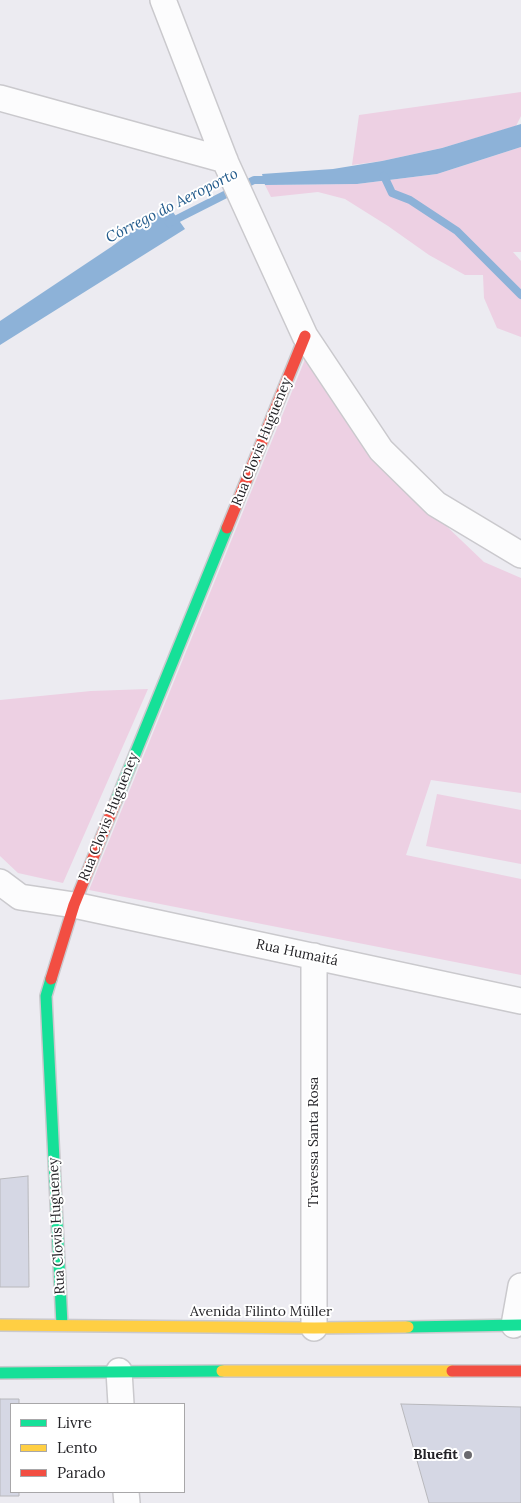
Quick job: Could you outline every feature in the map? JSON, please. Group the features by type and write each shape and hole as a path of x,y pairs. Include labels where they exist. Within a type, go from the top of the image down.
{"main road":[{"name":"Rua Clovis Hugueney","path":"62,1325 46,996 74,905 305,336"},
{"name":"Avenida Filinto Müller","path":"0,1325 314,1328 518,1325"},
{"path":"0,1373 119,1371 521,1371"}],"street":[{"path":"163,0 225,161 305,336 381,450 436,504 521,555"},
{"path":"0,98 225,161"},
{"name":"Rua Humaitá","path":"0,882 20,897 74,905 521,1001"},
{"name":"Travessa Santa Rosa","path":"314,956 314,1328"},
{"path":"518,1325 521,1286"},
{"path":"119,1371 121,1403"}],"shaded area":[{"path":"521,92 521,116 516,126 442,148 382,161 352,165 359,115"},
{"path":"521,147 521,252 513,252 521,261 521,337 497,328 484,298 483,275 465,275 429,255 345,199 318,192 271,197 265,185 357,184 437,174"},
{"path":"306,357 416,497 484,562 521,578 521,793 431,780 406,855 521,879 521,975 89,890"},
{"path":"148,689 63,883 18,873 0,856 0,700 91,691"},
{"path":"437,794 521,810 521,864 426,846"}],"water":[{"path":"521,124 521,147 437,174 357,184 265,185 262,174 333,169 382,161 442,148"},
{"path":"168,205 185,229 0,345 0,321 111,247"}],"building":[{"path":"28,1176 29,1287 0,1287 0,1179"},
{"path":"0,1399 19,1399 19,1403 10,1403 10,1493 19,1493 19,1496 0,1496"},
{"name":"Bluefit","path":"401,1404 521,1407 521,1503 429,1503"}],"waterway":[{"path":"384,176 392,193 410,200 457,231 521,295"},
{"name":"Córrego do Aeroporto","path":"169,223 254,180 272,180"}],"traffic: fast":[{"path":"116,801 227,528"},
{"path":"51,979 46,996 62,1325"},
{"path":"408,1327 521,1325"},
{"path":"0,1373 222,1371"}],"traffic: slow":[{"path":"0,1325 408,1327"},
{"path":"222,1371 452,1371"}],"traffic: jam":[{"path":"227,528 305,336"},
{"path":"51,979 74,905 116,801"},
{"path":"452,1371 521,1371"}],"place":[{"name":"Bluefit","path":"468,1455"}]}
